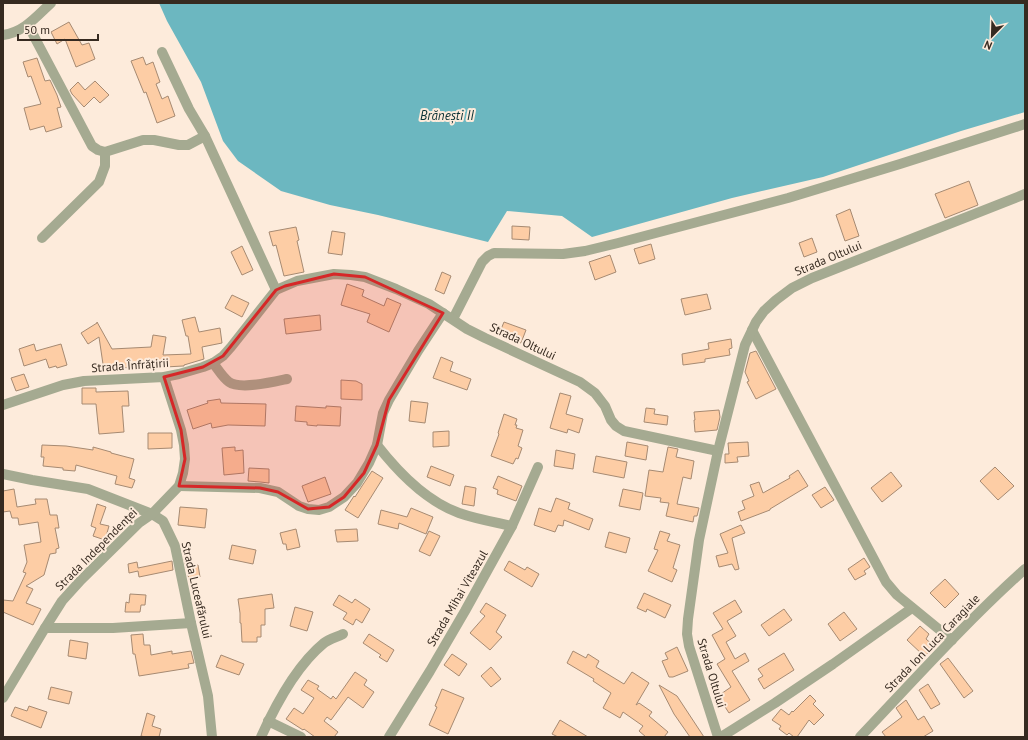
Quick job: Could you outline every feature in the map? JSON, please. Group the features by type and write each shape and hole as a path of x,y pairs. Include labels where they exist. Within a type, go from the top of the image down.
{"street":[{"path":"3,35 12,34 28,25 51,3"},
{"path":"28,25 92,146 98,150 105,152 143,140 154,140 179,145 188,144 205,136"},
{"path":"162,52 189,109 205,136 276,290"},
{"path":"453,319 482,262 494,253 563,254 618,244 818,189 1025,124"},
{"path":"42,238 99,182 105,166 105,152"},
{"name":"Strada Oltului","path":"718,737 689,646 687,634 688,619 698,540 718,451 745,345 756,322 764,311 776,300 792,288 812,278 1025,194"},
{"name":"Strada Oltului","path":"276,290 297,281 334,274 365,277 382,283 414,297 484,338 580,382 595,393 605,406 611,420 616,426 624,431 718,451"},
{"name":"Strada Înfrățirii","path":"3,405 63,385 84,381 164,377 185,373 213,363 223,356 231,347 276,290"},
{"path":"178,486 260,488 278,492 300,506 308,509 319,510 330,507 350,491 364,472 377,445 384,413 389,400 418,351 443,313"},
{"path":"752,330 886,582 897,595 952,640"},
{"path":"213,363 223,377 234,385 244,386 287,379"},
{"name":"Strada Independenței","path":"3,698 62,601 81,580 139,523 152,514 178,486 183,473 185,459 184,445 182,430 164,377"},
{"path":"377,445 389,461 406,478 432,499 474,518 512,526"},
{"name":"Strada Mihai Viteazul","path":"389,737 465,612 512,526 538,467"},
{"name":"Strada Luceafărului","path":"3,474 32,480 88,488 152,514 163,522 175,546 208,696 212,737"},
{"name":"Strada Ion Luca Caragiale","path":"860,737 998,593 1025,569"},
{"path":"721,737 775,704 912,608"},
{"path":"45,628 113,628 191,623"},
{"path":"261,737 268,720 294,677 307,660 325,643 343,634"},
{"path":"268,720 301,737"}],"highlighted area":[{"path":"334,274 365,277 443,313 389,400 377,445 364,473 344,497 329,507 308,509 278,492 260,488 179,486 185,459 181,430 164,377 203,367 223,356 276,290 285,286"}],"water":[{"name":"Brănești II","path":"159,3 1025,3 1025,112 961,131 823,177 732,198 592,237 562,216 507,211 488,242 378,215 330,205 281,191 238,161 223,141 201,82 167,21"}],"building":[{"path":"69,22 82,45 89,43 95,59 76,67 65,39 57,44 51,32"},
{"path":"143,57 146,65 153,62 160,82 156,84 162,99 168,96 175,116 157,123 146,92 144,93 131,61"},
{"path":"37,58 45,81 50,80 61,107 57,108 62,127 46,132 44,126 30,130 24,108 41,104 31,76 28,77 23,62"},
{"path":"95,81 109,95 100,103 94,97 84,107 70,90 78,82 85,90"},
{"path":"969,181 978,205 945,218 935,194"},
{"path":"850,209 859,236 845,241 836,215"},
{"path":"512,226 530,227 529,240 512,239"},
{"path":"296,227 299,240 297,241 304,272 284,276 276,245 273,246 269,232"},
{"path":"332,231 345,233 342,255 328,253"},
{"path":"812,238 817,252 804,257 799,243"},
{"path":"651,244 655,259 639,264 634,249"},
{"path":"242,246 253,270 242,275 231,252"},
{"path":"610,255 616,272 595,280 589,262"},
{"path":"442,272 451,276 444,294 435,290"},
{"path":"347,284 364,290 362,296 384,306 387,298 401,304 389,332 367,322 370,314 341,305"},
{"path":"707,294 711,309 685,315 681,299"},
{"path":"232,295 249,303 242,317 225,308"},
{"path":"320,315 321,330 286,334 284,319"},
{"path":"195,317 199,332 220,328 222,343 202,347 204,359 184,366 165,367 165,364 148,361 148,367 115,368 104,371 99,337 88,344 81,333 97,322 112,349 151,347 153,335 166,337 163,355 191,354 188,336 186,336 182,320"},
{"path":"504,322 526,330 521,343 499,334"},
{"path":"731,339 732,348 729,349 730,355 705,359 705,362 683,365 682,354 709,349 708,343"},
{"path":"34,344 36,351 61,344 67,365 57,368 56,366 49,368 46,359 24,366 19,349"},
{"path":"756,351 776,389 756,399 747,382 749,381 745,372 750,353"},
{"path":"441,357 453,362 450,371 471,379 467,390 433,378"},
{"path":"24,374 29,387 16,391 11,378"},
{"path":"341,380 356,381 362,384 362,400 341,399"},
{"path":"82,388 96,388 96,392 128,391 129,406 122,406 124,432 99,434 96,404 82,404"},
{"path":"560,393 571,396 566,414 583,419 579,433 568,429 567,433 550,428"},
{"path":"220,399 221,403 266,404 265,426 228,425 212,428 211,423 193,429 187,410 208,403 207,401"},
{"path":"411,401 428,403 425,423 409,421"},
{"path":"296,406 326,408 326,406 341,407 340,426 307,425 307,422 295,421"},
{"path":"646,408 655,409 654,414 668,416 667,425 644,422"},
{"path":"719,410 720,417 717,430 695,432 694,412"},
{"path":"504,414 517,419 515,425 517,425 516,428 523,430 518,446 522,448 518,459 516,458 513,464 491,456"},
{"path":"449,431 449,446 433,447 433,432"},
{"path":"148,433 172,433 172,448 148,449"},
{"path":"627,442 648,446 646,460 625,456"},
{"path":"748,442 749,456 737,457 738,462 725,463 725,454 729,454 728,443"},
{"path":"42,445 66,446 93,450 93,447 134,459 129,478 135,480 132,488 115,484 117,476 76,465 75,471 43,466 44,457 41,457"},
{"path":"235,447 235,451 243,450 244,473 224,475 222,448"},
{"path":"668,447 678,449 676,457 694,461 691,479 683,477 677,504 699,508 697,516 694,516 693,522 666,516 669,503 660,502 661,498 645,496 649,470 663,472"},
{"path":"556,450 575,454 573,469 554,466"},
{"path":"596,456 627,462 624,478 593,472"},
{"path":"431,466 454,475 450,486 427,477"},
{"path":"995,467 1014,486 998,500 980,481"},
{"path":"249,468 269,469 269,483 248,481"},
{"path":"798,470 808,486 770,510 741,521 738,512 745,509 742,501 754,496 750,485 759,482 763,493 790,478 789,476"},
{"path":"372,471 383,478 358,518 345,510"},
{"path":"891,472 902,486 882,502 871,488"},
{"path":"498,476 522,486 516,501 497,494 498,490 493,488"},
{"path":"325,477 331,494 308,502 302,486"},
{"path":"465,486 476,488 474,506 462,504"},
{"path":"825,487 834,500 821,508 812,495"},
{"path":"14,489 17,507 36,504 35,499 47,499 50,515 57,515 59,528 55,528 59,548 56,549 56,553 50,554 44,575 26,586 33,589 26,603 41,609 33,625 3,612 3,600 13,601 26,573 23,572 27,562 24,545 41,542 38,522 19,525 18,518 12,518 10,511 3,512 3,491"},
{"path":"623,489 643,493 640,510 619,506"},
{"path":"556,498 570,503 568,509 593,519 589,530 564,520 563,526 558,525 555,532 534,525 539,508 551,512"},
{"path":"97,504 106,507 100,524 109,526 105,540 93,536 96,528 91,526"},
{"path":"180,507 207,509 205,528 178,525"},
{"path":"411,508 433,517 426,534 399,523 398,529 378,524 381,510 407,517"},
{"path":"741,525 745,533 732,538 739,569 735,570 732,564 719,567 716,556 728,553 720,534"},
{"path":"296,529 300,547 287,550 286,544 283,544 280,533"},
{"path":"357,529 358,541 337,542 335,530"},
{"path":"429,531 440,536 430,556 419,551"},
{"path":"660,531 670,534 667,541 680,545 673,568 677,570 672,582 648,571 658,550 654,549"},
{"path":"609,532 630,538 626,553 605,547"},
{"path":"232,545 256,550 253,564 229,559"},
{"path":"190,557 191,566 198,565 200,577 189,579 184,559"},
{"path":"864,558 870,567 864,571 866,574 855,580 848,569"},
{"path":"172,561 173,570 139,577 138,571 129,573 128,564 137,562 138,568"},
{"path":"509,561 525,570 527,567 539,574 532,587 504,570"},
{"path":"945,579 959,594 945,608 930,593"},
{"path":"644,593 671,605 665,618 647,609 646,612 637,608"},
{"path":"130,594 146,595 145,605 141,605 140,612 125,612 126,602 129,603"},
{"path":"272,594 274,608 265,609 265,625 261,625 261,637 257,637 257,642 242,642 238,599"},
{"path":"339,595 352,603 355,599 370,609 362,623 356,619 353,625 343,619 347,613 333,605"},
{"path":"735,600 742,612 727,621 736,636 726,642 735,659 745,653 749,661 732,671 750,700 729,713 718,696 731,687 717,664 725,659 712,635 723,629 713,613"},
{"path":"486,603 506,615 496,632 502,637 490,650 470,633 485,616 480,612"},
{"path":"295,607 313,612 307,631 290,626"},
{"path":"784,609 792,620 769,636 761,625"},
{"path":"844,612 857,629 840,641 828,624"},
{"path":"920,626 929,634 926,639 934,646 926,655 923,655 907,640"},
{"path":"143,634 144,645 150,645 151,655 172,651 172,654 191,651 194,663 188,664 189,668 139,676 135,654 133,654 131,635"},
{"path":"369,634 394,650 387,662 379,657 381,655 363,643"},
{"path":"70,640 88,643 86,659 68,656"},
{"path":"677,647 688,671 673,677 669,677 662,661 668,659 665,653"},
{"path":"573,651 586,658 588,654 599,661 596,667 624,684 632,672 649,683 636,705 639,703 652,712 649,716 668,732 664,737 646,737 639,731 643,726 623,712 620,718 603,708 611,693 593,681 594,679 567,663"},
{"path":"784,653 794,670 764,689 758,679 763,676 758,669"},
{"path":"452,654 467,664 459,676 444,665"},
{"path":"221,655 244,664 239,675 216,667"},
{"path":"948,658 973,691 964,698 940,664"},
{"path":"491,667 501,679 491,687 481,676"},
{"path":"355,672 367,680 364,685 374,692 363,708 348,697 331,720 327,717 324,721 338,732 334,737 315,737 286,719 294,708 303,714 314,698 301,690 308,680 319,686 317,689 331,699 333,696 336,699"},
{"path":"928,684 940,704 931,709 919,690"},
{"path":"659,685 677,696 704,737 690,737 674,714"},
{"path":"51,687 72,692 69,704 48,699"},
{"path":"442,689 464,698 448,734 429,725 437,707 435,706"},
{"path":"810,695 816,701 813,704 824,715 814,725 809,720 797,737 794,737 789,733 787,735 779,729 781,726 772,720 781,709 789,715"},
{"path":"906,700 918,720 924,716 933,731 923,737 886,737 882,732 902,717 896,708"},
{"path":"29,706 47,712 41,728 11,716 15,707 27,711"},
{"path":"147,713 155,716 152,726 161,729 159,737 141,736"},
{"path":"560,720 588,737 558,737 552,734"}]}
